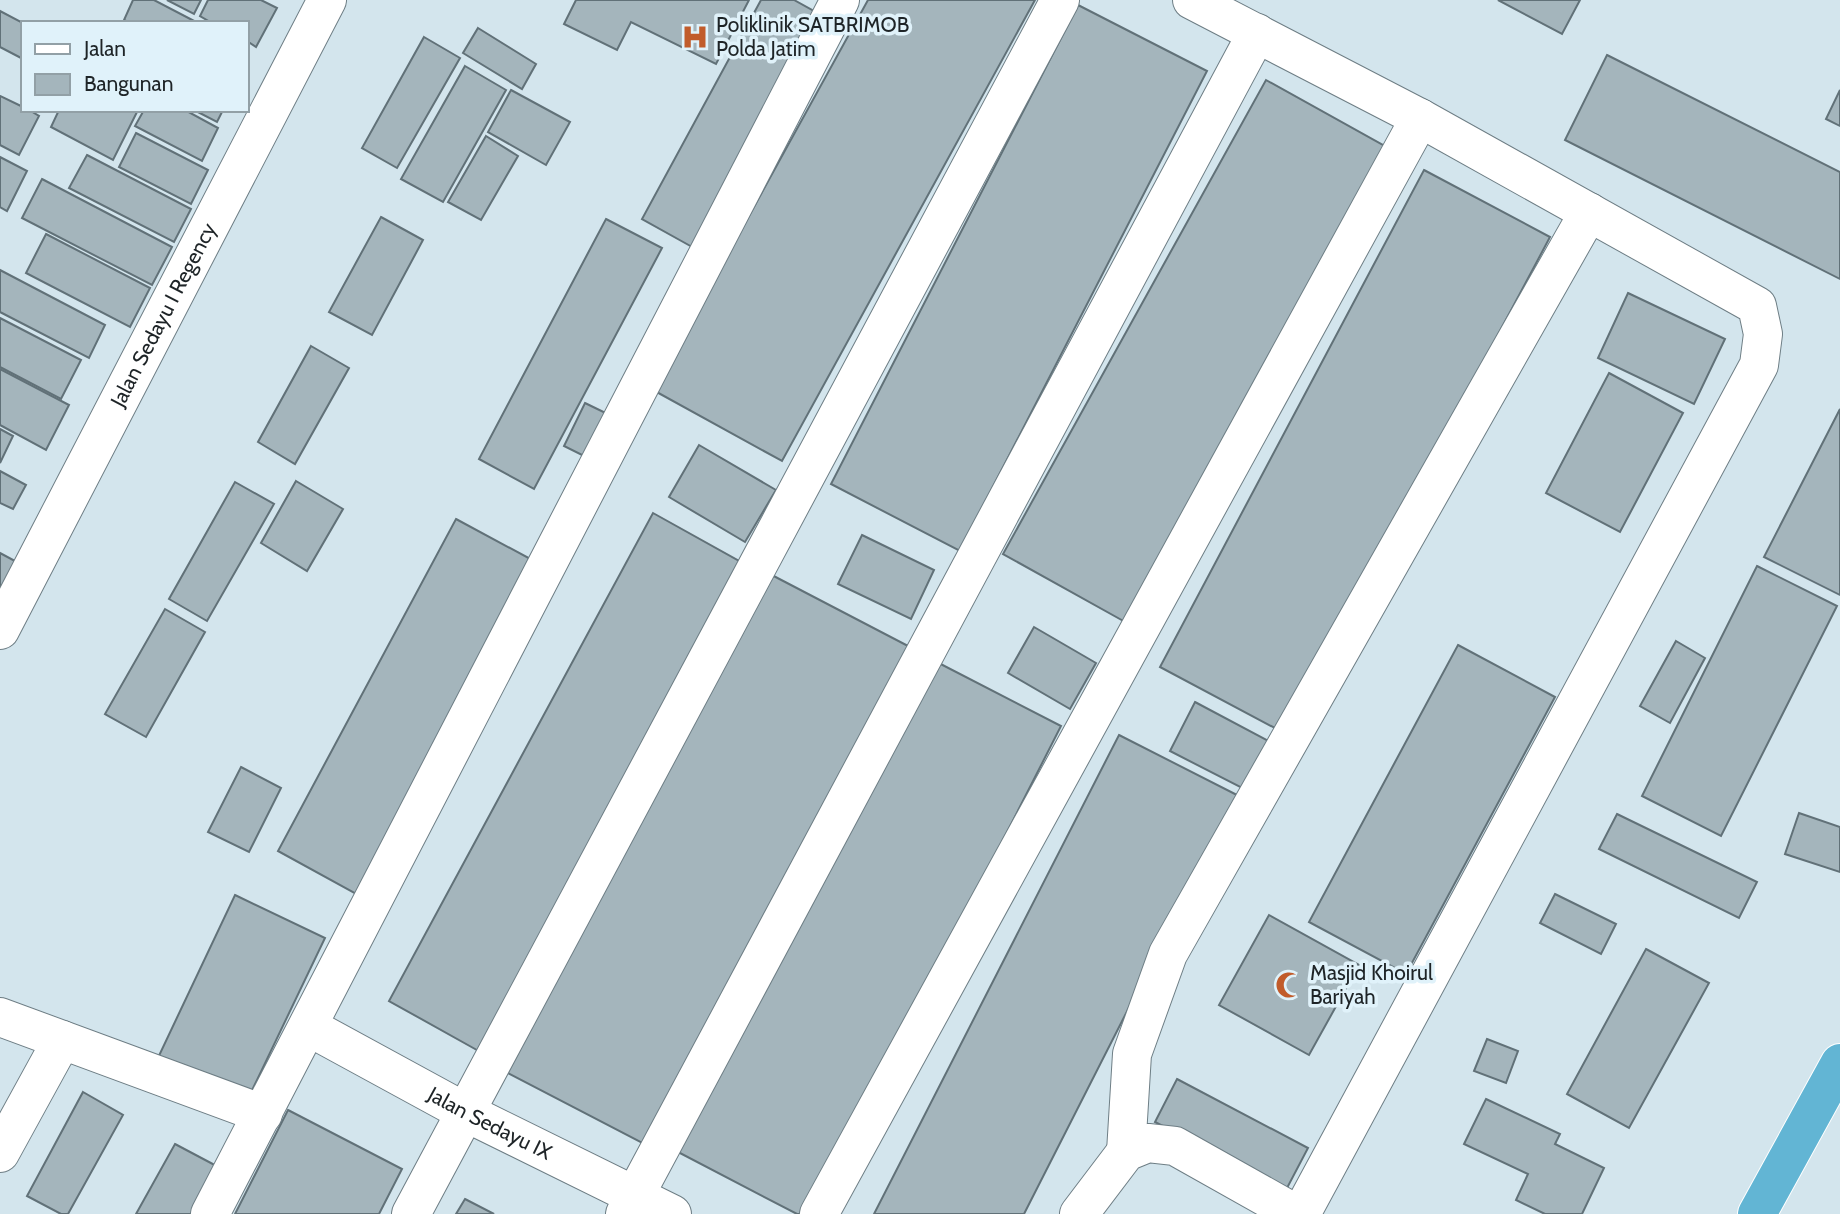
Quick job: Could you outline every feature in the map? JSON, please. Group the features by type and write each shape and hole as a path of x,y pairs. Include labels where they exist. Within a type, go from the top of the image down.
{"highway":[{"path":"1757,1214 1840,1063"}],"street":[{"name":"Jalan Sedayu I Regency","path":"0,630 327,0"},
{"path":"210,1214 840,0"},
{"path":"411,1214 1060,0"},
{"path":"1192,0 1420,118 1757,306 1763,334 1759,365 1301,1214"},
{"path":"630,1204 1257,33"},
{"path":"818,1214 1420,118"},
{"path":"1126,1152 1132,1054 1168,954 1589,212"},
{"path":"0,1017 263,1114"},
{"name":"Jalan Sedayu IX","path":"309,1027 630,1204 672,1214"},
{"path":"0,1153 62,1040"},
{"path":"1079,1214 1126,1152 1147,1143 1175,1146 1296,1214"}],"building":[{"path":"133,0 154,0 194,21 126,21 124,20"},
{"path":"167,0 201,0 194,14"},
{"path":"208,0 261,0 277,8 256,47 248,42 248,21 209,21 200,16"},
{"name":"Poliklinik SATBRIMOB Polda Jatim","path":"576,0 749,0 716,64 631,22 617,50 564,24"},
{"path":"761,0 794,0 821,15 694,248 642,219"},
{"path":"868,0 1035,0 782,461 653,390"},
{"path":"1498,0 1580,0 1562,34"},
{"path":"1078,5 1207,71 960,551 831,484"},
{"path":"0,11 21,22 21,58 0,47"},
{"path":"478,28 536,64 522,89 463,53"},
{"path":"424,37 460,58 397,168 362,148"},
{"path":"1607,55 1840,172 1840,279 1565,140"},
{"path":"465,66 506,90 443,202 401,179"},
{"path":"1266,80 1390,149 1127,623 1003,554"},
{"path":"511,90 570,122 546,165 488,132"},
{"path":"1840,90 1840,126 1826,119"},
{"path":"0,96 21,106 21,112 32,112 39,116 19,155 0,145"},
{"path":"58,112 137,112 113,160 51,127"},
{"path":"143,112 189,112 218,128 202,161 135,126"},
{"path":"198,112 222,112 217,122"},
{"path":"136,133 208,170 191,204 119,167"},
{"path":"486,136 518,156 481,220 448,202"},
{"path":"87,155 191,209 174,242 69,188"},
{"path":"0,157 27,171 7,211 0,207"},
{"path":"1424,170 1550,237 1286,734 1160,667"},
{"path":"42,179 172,247 152,285 22,218"},
{"path":"381,217 423,240 372,335 329,312"},
{"path":"606,219 662,248 534,489 479,459"},
{"path":"46,234 150,288 130,327 26,273"},
{"path":"0,270 105,325 89,358 0,312"},
{"path":"1628,293 1725,339 1694,404 1598,358"},
{"path":"0,318 81,360 61,399 0,367"},
{"path":"311,346 349,368 295,464 258,442"},
{"path":"0,369 69,405 46,450 0,425"},
{"path":"1609,373 1683,413 1620,532 1546,493"},
{"path":"585,403 620,420 598,463 564,446"},
{"path":"1840,409 1840,595 1764,557"},
{"path":"0,429 13,436 0,463"},
{"path":"699,445 776,490 745,542 669,497"},
{"path":"0,471 26,485 13,509 0,503"},
{"path":"296,481 343,509 307,571 261,543"},
{"path":"235,482 274,504 207,621 169,599"},
{"path":"653,513 748,566 484,1054 389,1001"},
{"path":"456,519 536,562 358,895 278,851"},
{"path":"862,535 934,570 911,619 838,584"},
{"path":"0,553 30,569 0,603"},
{"path":"1757,566 1837,606 1721,836 1642,796"},
{"path":"766,572 910,647 650,1147 506,1072"},
{"path":"165,609 205,632 146,737 105,714"},
{"path":"1034,627 1096,663 1070,709 1008,673"},
{"path":"1676,641 1705,658 1670,723 1640,706"},
{"path":"1458,645 1555,697 1406,974 1309,922"},
{"path":"929,658 1061,726 813,1214 797,1214 678,1152"},
{"path":"1195,702 1274,744 1248,791 1170,751"},
{"path":"1119,735 1237,795 1024,1214 874,1214"},
{"path":"241,767 281,788 249,852 208,832"},
{"path":"1799,813 1840,827 1840,872 1785,854"},
{"path":"1617,814 1757,882 1739,918 1599,849"},
{"path":"1555,894 1616,924 1601,954 1540,923"},
{"path":"235,895 325,938 245,1105 156,1062"},
{"name":"Masjid Khoirul Bariyah","path":"1269,915 1359,965 1309,1055 1219,1005"},
{"path":"1646,949 1709,983 1629,1128 1567,1094"},
{"path":"1487,1039 1518,1051 1506,1083 1474,1071"},
{"path":"1177,1079 1308,1148 1286,1190 1155,1122"},
{"path":"83,1092 123,1115 68,1214 61,1214 27,1196"},
{"path":"1486,1099 1560,1134 1555,1144 1604,1168 1582,1214 1545,1214 1516,1200 1528,1174 1464,1144"},
{"path":"288,1110 402,1169 379,1214 235,1214"},
{"path":"175,1144 226,1171 203,1214 136,1214"},
{"path":"465,1199 494,1214 456,1214"}],"place":[{"name":"Poliklinik SATBRIMOB Polda Jatim","path":"695,37"},
{"name":"Masjid Khoirul Bariyah","path":"1289,985"}]}
